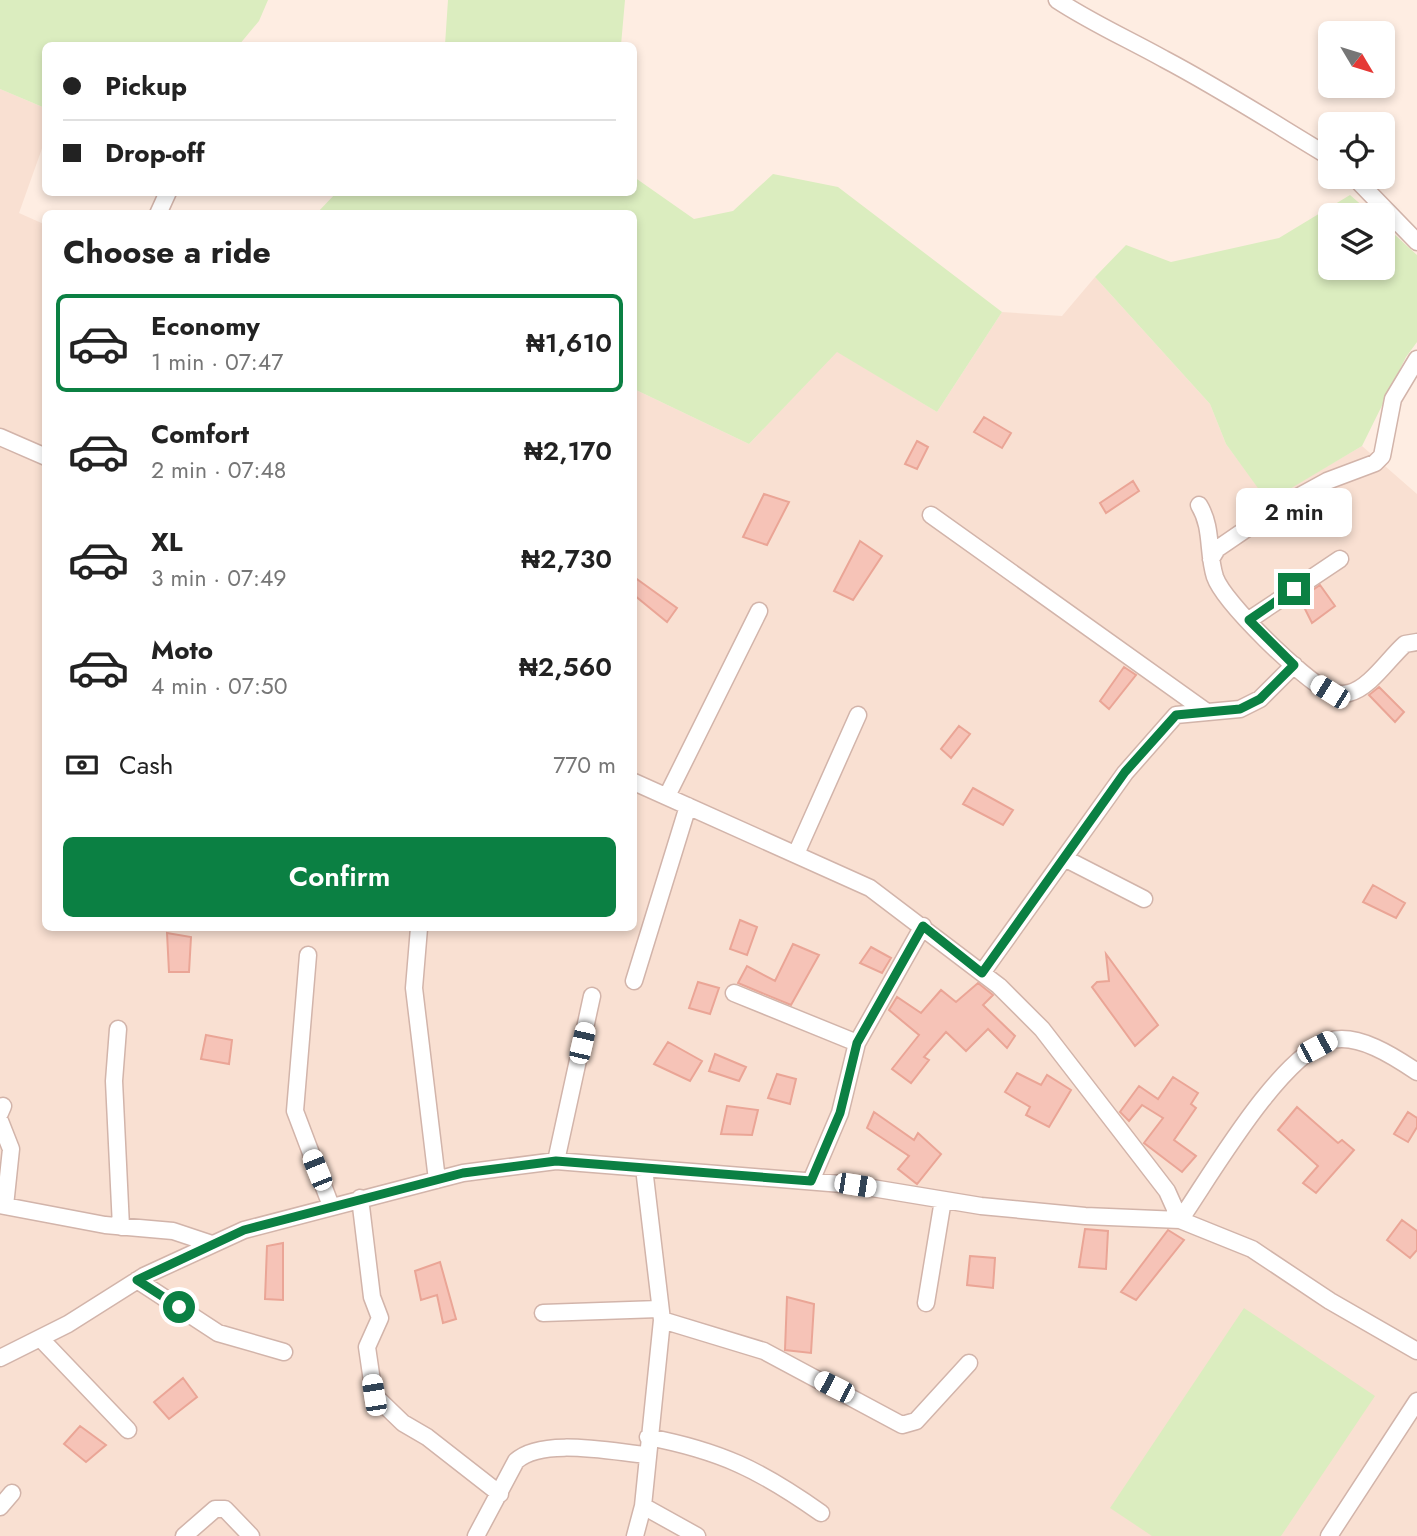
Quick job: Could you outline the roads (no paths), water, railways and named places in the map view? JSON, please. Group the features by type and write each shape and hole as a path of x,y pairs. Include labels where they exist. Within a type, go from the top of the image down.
{"street":[{"path":"1057,0 1096,26 1163,58 1318,151"},
{"path":"1366,189 1417,242"},
{"path":"1211,559 1217,549 1274,510 1327,481 1375,463 1382,456 1392,399 1417,359"},
{"path":"0,436 42,455"},
{"path":"1199,505 1208,520 1211,559 1216,580 1249,620 1294,665 1330,692 1341,695 1353,692 1405,644 1417,642"},
{"path":"931,515 1204,710"},
{"path":"1249,620 1340,559"},
{"path":"667,796 759,611"},
{"path":"982,973 1125,772 1176,715 1204,710 1240,709 1260,699 1294,665"},
{"path":"796,854 858,715"},
{"path":"637,783 870,888 982,973 1042,1028 1167,1191 1180,1220"},
{"path":"634,981 688,806"},
{"path":"1064,858 1144,899"},
{"path":"811,1181 840,1113 857,1043 923,926"},
{"path":"419,931 414,988 437,1180"},
{"path":"309,956 295,1111 331,1206"},
{"path":"734,993 857,1043"},
{"path":"556,1161 592,996"},
{"path":"118,1029 114,1081 121,1227"},
{"path":"1180,1220 1268,1094 1304,1054 1330,1040 1349,1039 1367,1045 1417,1072"},
{"path":"1,1113 10,1149 2,1205 121,1227 173,1231 212,1244"},
{"path":"0,1358 40,1338 137,1280 244,1230 437,1180 556,1161 811,1181 943,1200 1085,1216 1180,1220 1252,1249 1330,1301 1417,1351"},
{"path":"635,1536 643,1506 660,1315 644,1168"},
{"path":"360,1198 372,1297 380,1318 367,1347 374,1395 402,1423 427,1437 500,1494"},
{"path":"926,1303 943,1200"},
{"path":"137,1280 218,1332 284,1352"},
{"path":"543,1313 660,1315 764,1351 902,1425 916,1421 969,1363"},
{"path":"40,1338 128,1430"},
{"path":"1329,1536 1417,1401"},
{"path":"648,1437 699,1447 770,1477 821,1513"},
{"path":"476,1536 516,1461 526,1451 544,1447 647,1455"},
{"path":"0,1507 12,1493"},
{"path":"643,1506 697,1536"},
{"path":"184,1536 215,1509 225,1509 251,1536"}]}
